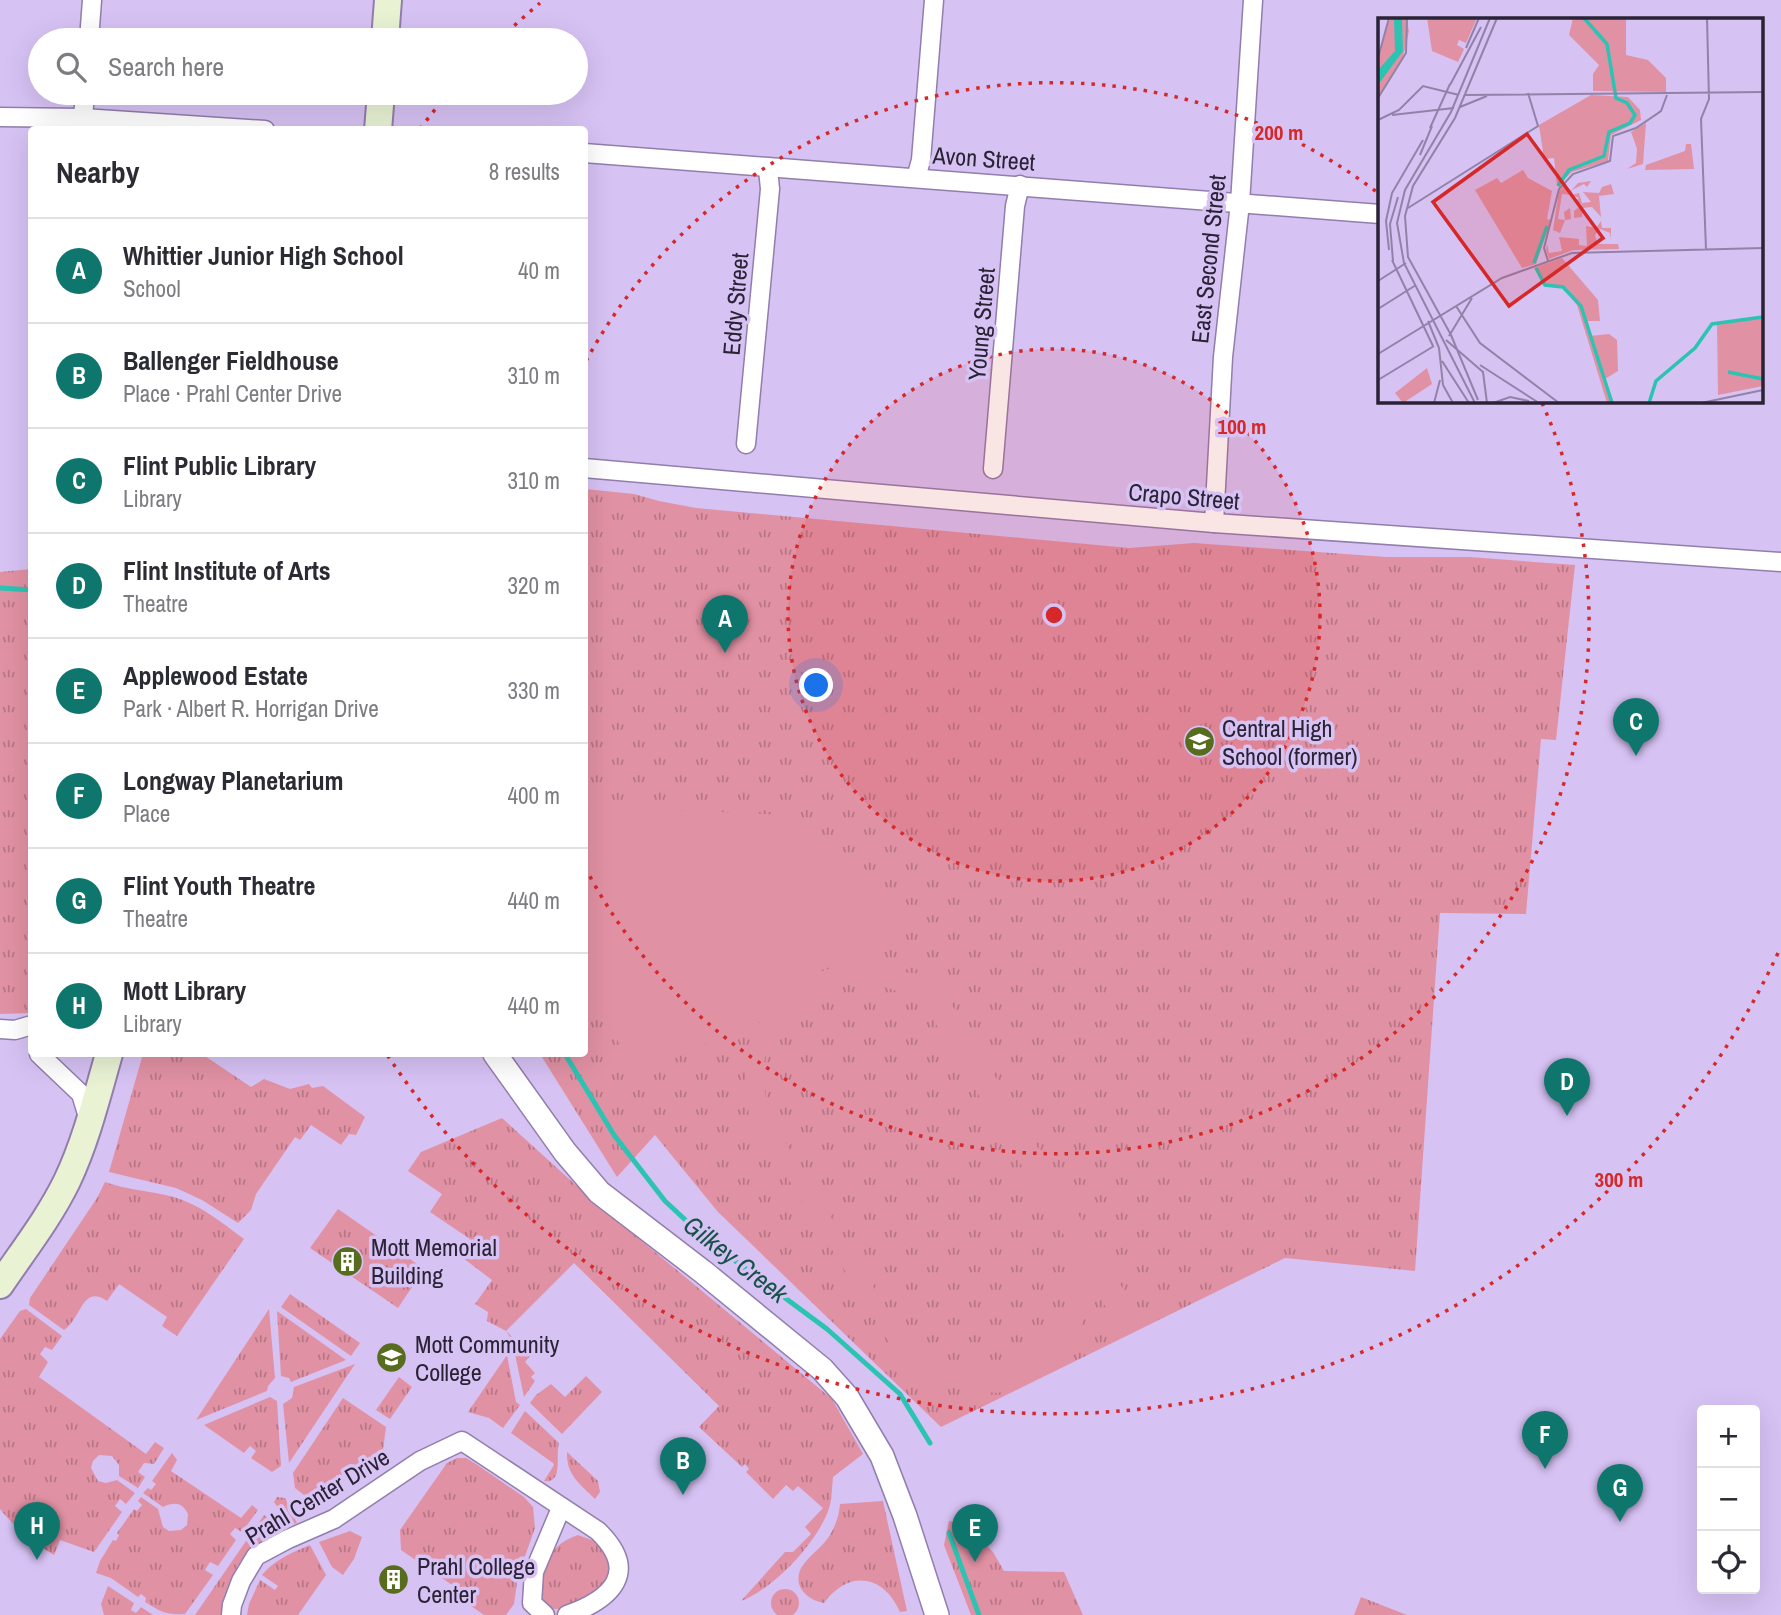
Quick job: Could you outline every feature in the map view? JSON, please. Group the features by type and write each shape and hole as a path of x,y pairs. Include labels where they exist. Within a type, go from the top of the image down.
{"main road":[{"path":"386,28 388,0"},
{"path":"377,126 380,105"},
{"path":"0,1285 55,1203 68,1178 109,1057"}],"street":[{"path":"90,28 92,0"},
{"path":"916,178 921,160 934,0"},
{"name":"East Second Street","path":"1214,523 1223,357 1240,203 1253,0"},
{"path":"83,118 84,105"},
{"path":"0,117 83,118 204,126"},
{"name":"Avon Street","path":"588,153 1378,214"},
{"name":"Eddy Street","path":"746,444 771,189 768,169"},
{"name":"Young Street","path":"993,468 1015,206 1020,185"},
{"name":"Crapo Street","path":"588,468 1214,523 1781,562"},
{"path":"15,1028 28,1042"},
{"path":"42,1057 81,1094 89,1120"},
{"path":"497,1057 565,1152 599,1192 822,1368 841,1389 862,1419 882,1456 937,1615"},
{"name":"Prahl Center Drive","path":"231,1615 241,1581 256,1556 334,1519 420,1461 462,1441 598,1531 613,1545 619,1562 615,1587 600,1600 567,1615"},
{"path":"545,1615 532,1603 534,1572 561,1508"}],"green space":[{"path":"588,489 634,494 696,508 1129,548 1194,543 1386,557 1469,557 1575,565 1556,740 1541,739 1526,914 1440,913 1415,1271 1285,1258 941,1427 718,1212 655,1135 617,1177 542,1057 588,1057"},
{"path":"28,569 28,1013 0,1014 0,572"},
{"path":"588,806 786,815 878,878 905,927 851,961 811,972 790,985 772,1000 756,1022 651,1069 629,1062 588,986"},
{"path":"866,963 907,973 931,970 1143,1322 1122,1334 1092,1284 1082,1323 1070,1341 1040,1373 1020,1386 998,1393 949,1387 910,1372 899,1359 749,1115 747,1098 746,1071 750,1045 763,1017 773,1005 797,985 825,970","holes":["852,983 901,993 928,1011 1065,1237 1071,1275 1066,1308 1051,1335 1028,1355 1001,1367 969,1369 937,1360 905,1339 772,1120 765,1094 764,1070 767,1049 775,1030 788,1014 805,1001 827,990"]},
{"path":"142,1057 206,1057 251,1087 264,1079 290,1089 309,1084 312,1088 323,1086 365,1117 356,1135 349,1134 341,1145 311,1125 300,1140 295,1137 256,1194 251,1210 238,1223 202,1200 176,1188 109,1172"},
{"path":"502,1118 590,1198 832,1399 863,1454 833,1477 830,1505 807,1547 768,1586 754,1595 741,1601 785,1552 793,1552 811,1534 805,1527 823,1508 798,1486 793,1491 786,1485 773,1499 746,1472 749,1469 745,1464 742,1467 699,1427 719,1406 574,1263 506,1331 487,1321 488,1312 475,1304 492,1280 459,1255 470,1239 430,1212 442,1194 408,1171 421,1152"},
{"path":"105,1182 184,1200 211,1215 244,1239 177,1336 162,1326 167,1317 119,1284 107,1301 99,1297 87,1300 64,1330 29,1305 30,1298"},
{"path":"338,1209 417,1264 407,1279 414,1284 398,1308 310,1248"},
{"path":"290,1294 360,1343 351,1356 281,1307"},
{"path":"26,1309 62,1336 52,1350 45,1347 40,1354 48,1362 39,1377 146,1454 155,1442 164,1448 154,1464 144,1463 138,1472 145,1477 138,1488 119,1476 119,1465 112,1456 99,1455 93,1461 91,1468 98,1481 106,1483 117,1480 135,1493 126,1504 120,1499 115,1506 122,1512 94,1552 60,1540 54,1555 25,1534 0,1509 0,1339 20,1311"},
{"path":"269,1309 275,1378 267,1391 196,1420"},
{"path":"277,1311 346,1360 291,1382 289,1378 281,1376"},
{"path":"506,1331 531,1355 525,1362 535,1373 531,1377 535,1381 524,1397 512,1340"},
{"path":"507,1355 516,1402 520,1405 503,1428 489,1418 468,1412"},
{"path":"355,1364 289,1463 283,1404 292,1398 294,1387"},
{"path":"586,1376 602,1392 562,1434 530,1403 551,1384 565,1397"},
{"path":"399,1377 412,1387 390,1419 376,1410"},
{"path":"270,1397 277,1401 281,1466 272,1472 251,1458 256,1451 250,1446 244,1453 204,1425"},
{"path":"343,1398 386,1427 383,1450 304,1495 295,1488 293,1473"},
{"path":"525,1411 559,1443 558,1468 550,1481 544,1481 553,1463 511,1433"},
{"path":"567,1452 598,1481 600,1492 595,1499 571,1473"},
{"path":"172,1453 177,1460 171,1471 241,1518 252,1505 258,1510 242,1532 235,1528 230,1534 236,1540 218,1566 210,1562 205,1570 213,1575 185,1614 160,1610 145,1602 146,1598 141,1594 138,1597 111,1578 96,1573 113,1540 116,1541 119,1535 117,1533 134,1509 137,1511 142,1505 138,1501 141,1497 158,1509 163,1527 169,1531 181,1530 187,1525 188,1514 183,1507 174,1504 163,1507 143,1493 156,1484 152,1481"},
{"path":"457,1458 466,1458 476,1464 524,1497 533,1507 535,1528 518,1576 514,1604 506,1615 484,1615 471,1606 471,1598 401,1550 400,1530 447,1463"},
{"path":"277,1497 285,1498 297,1523 287,1521 274,1502"},
{"path":"883,1501 907,1611 900,1612 885,1590 865,1581 844,1585 824,1603 807,1596 800,1587 801,1568 830,1535 840,1504"},
{"path":"264,1515 271,1523 270,1533 240,1562 228,1587 221,1615 195,1615"},
{"path":"949,1521 965,1524 993,1552 1004,1571 1064,1572 1083,1615 971,1615 944,1545"},
{"path":"350,1531 362,1537 354,1559 343,1575 332,1567 319,1542"},
{"path":"578,1535 600,1543 606,1551 611,1572 605,1585 593,1595 563,1609 554,1609 546,1604 539,1591 544,1572 550,1556 560,1544"},
{"path":"310,1545 326,1575 298,1615 247,1615 260,1580 275,1590 278,1586 262,1575 278,1561"},
{"path":"108,1586 134,1603 131,1610 136,1613 141,1607 153,1615 104,1615 101,1604"},
{"path":"780,1590 790,1590 798,1598 798,1608 790,1616 780,1616 772,1608 772,1598"},
{"path":"1361,1597 1407,1615 1354,1615"}],"waterway":[{"name":"Gilkey Creek","path":"0,588 28,590"},
{"name":"Gilkey Creek","path":"567,1057 614,1135 665,1201 707,1240 827,1329 900,1394 930,1443"},
{"name":"Gilkey Creek","path":"949,1533 979,1615"}],"place":[{"name":"Whittier Junior High School","path":"725,653"},
{"name":"Central High School (former)","path":"1199,742"},
{"name":"Flint Public Library","path":"1636,756"},
{"name":"Flint Institute of Arts","path":"1567,1116"},
{"name":"Mott Memorial Building","path":"348,1261"},
{"name":"Mott Community College","path":"392,1358"},
{"name":"Longway Planetarium","path":"1545,1469"},
{"name":"Ballenger Fieldhouse","path":"683,1495"},
{"name":"Flint Youth Theatre","path":"1620,1522"},
{"name":"Mott Library","path":"37,1560"},
{"name":"Applewood Estate","path":"975,1562"},
{"name":"Prahl College Center","path":"394,1580"}]}
